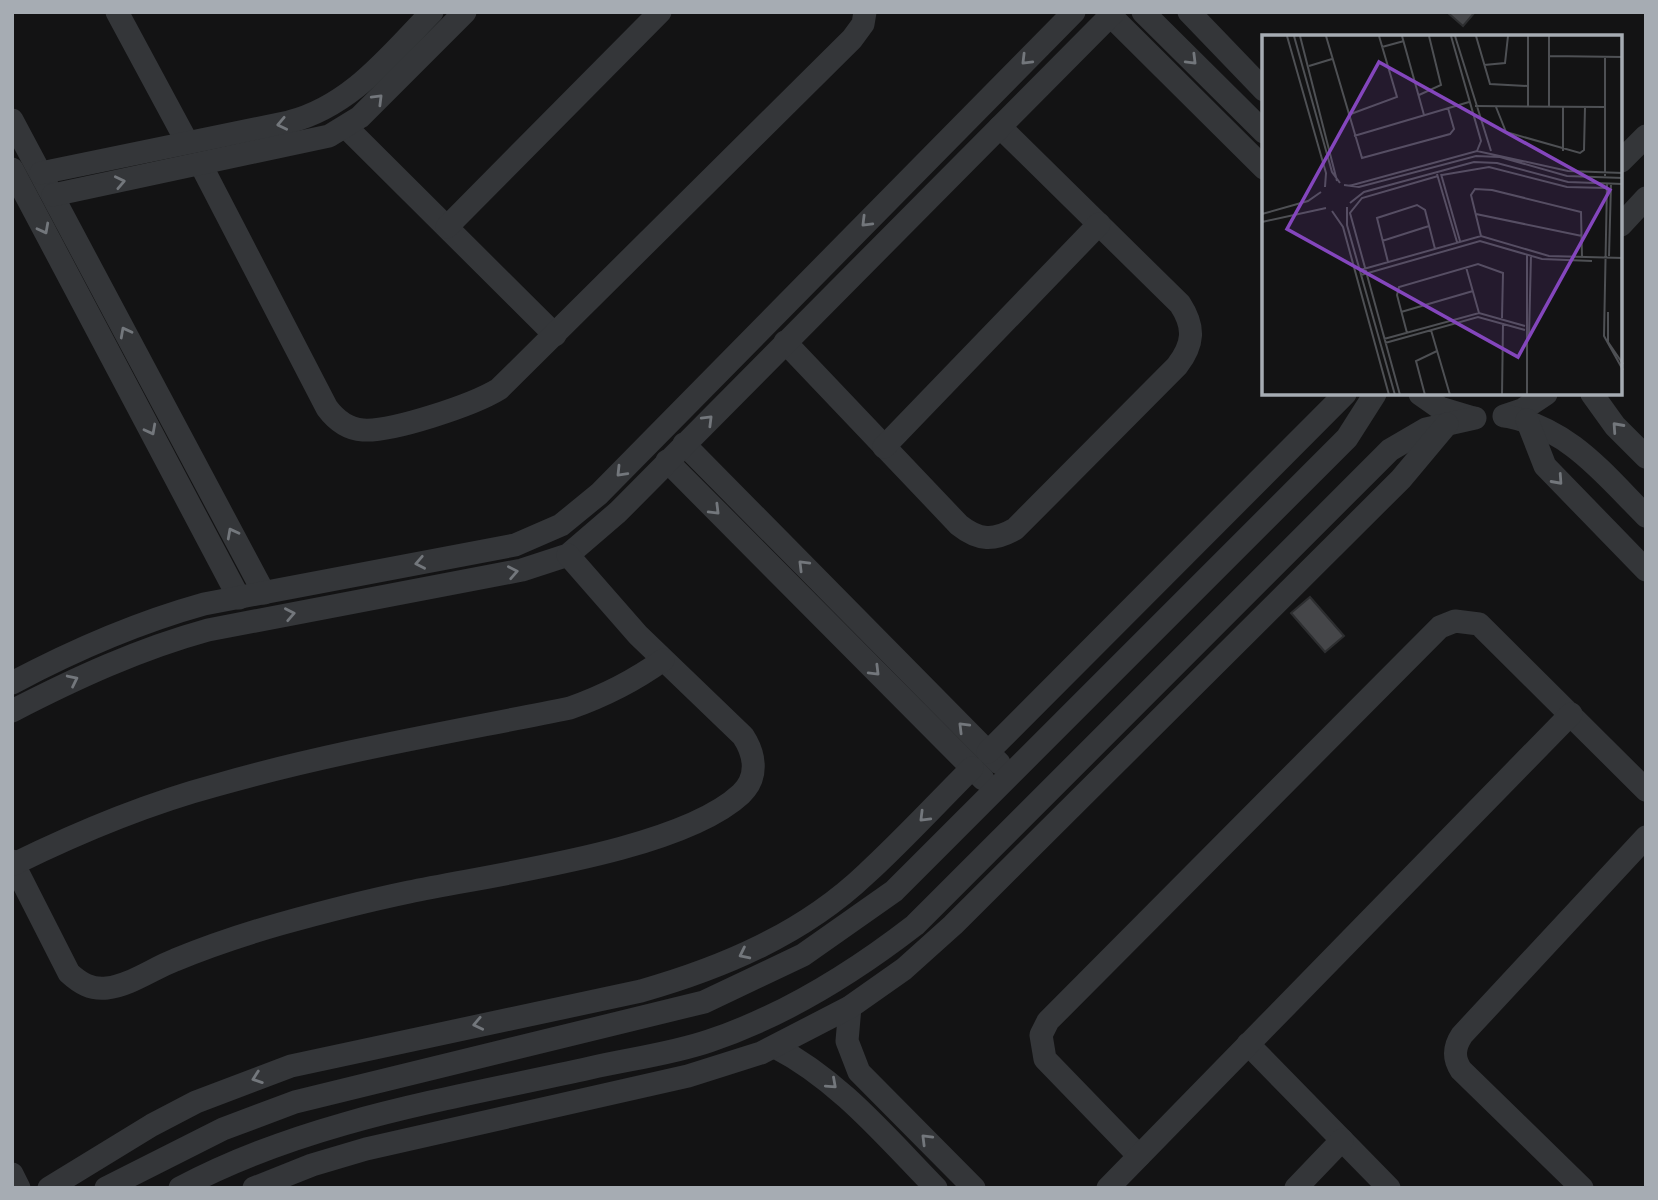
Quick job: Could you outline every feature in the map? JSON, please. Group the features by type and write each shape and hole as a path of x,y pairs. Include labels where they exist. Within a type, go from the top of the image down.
{"street":[{"path":"117,12 187,142"},
{"path":"41,173 289,122 326,110 357,88 432,12"},
{"path":"53,195 310,142 346,127 466,12"},
{"path":"447,228 660,12"},
{"path":"201,165 327,408 336,420 349,428 378,429 481,400 506,383 852,38 863,24 865,12"},
{"path":"12,683 92,643 166,615 239,598 515,545 539,537 581,511 1074,12"},
{"path":"1143,12 1262,130"},
{"path":"1188,12 1262,88"},
{"path":"12,711 100,667 172,640 208,630 523,570 568,555 609,521 1111,13 1262,166"},
{"path":"413,31 430,47"},
{"path":"12,120 264,593"},
{"path":"346,127 555,335"},
{"path":"785,342 971,535 986,539 1002,537 1015,529 1177,366 1187,352 1192,336 1189,318 1180,304 1000,127"},
{"path":"1623,159 1646,136"},
{"path":"12,169 239,598"},
{"path":"1623,223 1646,198"},
{"path":"884,447 1099,224"},
{"path":"718,373 737,391"},
{"path":"49,1188 152,1125 243,1082 328,1057 641,991 690,977 738,958 783,934 826,907 866,874 1343,396"},
{"path":"106,1188 223,1129 295,1102 704,1002 771,972 834,935 894,891 1003,783 1347,438 1374,396"},
{"path":"1423,396 1440,408 1475,418"},
{"path":"1517,418 1522,410 1543,396"},
{"path":"1593,396 1615,426 1646,457"},
{"path":"180,1188 246,1156 309,1133 374,1115 707,1042 790,1006 869,960 915,925 1382,457 1408,438 1447,424 1475,418 1517,418 1566,439 1646,516"},
{"path":"1517,418 1531,437 1545,466 1646,570"},
{"path":"254,1188 352,1153 700,1073 775,1047 850,1007 904,969 953,925 1391,489 1447,424"},
{"path":"684,444 980,760"},
{"path":"667,461 1003,783"},
{"path":"568,555 613,609 743,736 751,749 754,765 751,780 743,793 711,814 650,839 540,866 406,892 278,925 200,950 109,988 94,988 80,983 69,973 13,862 102,824 215,785 284,767 570,708 624,686 663,660"},
{"path":"166,615 172,640"},
{"path":"1139,1156 1045,1059 1041,1035 1048,1021 1447,623 1464,620 1479,624 1646,790"},
{"path":"1108,1188 1570,714"},
{"path":"1582,1188 1461,1070 1455,1059 1455,1046 1462,1035 1646,837"},
{"path":"771,972 790,1006"},
{"path":"850,1007 847,1041 859,1072 974,1188"},
{"path":"525,1015 530,1045"},
{"path":"1248,1044 1389,1188"},
{"path":"775,1047 808,1065 830,1082 936,1188"},
{"path":"1296,1188 1342,1140"},
{"path":"12,1174 19,1188"}],"building":[{"path":"1447,12 1475,12 1463,26"},
{"path":"1310,597 1344,636 1325,652 1291,613"}]}
